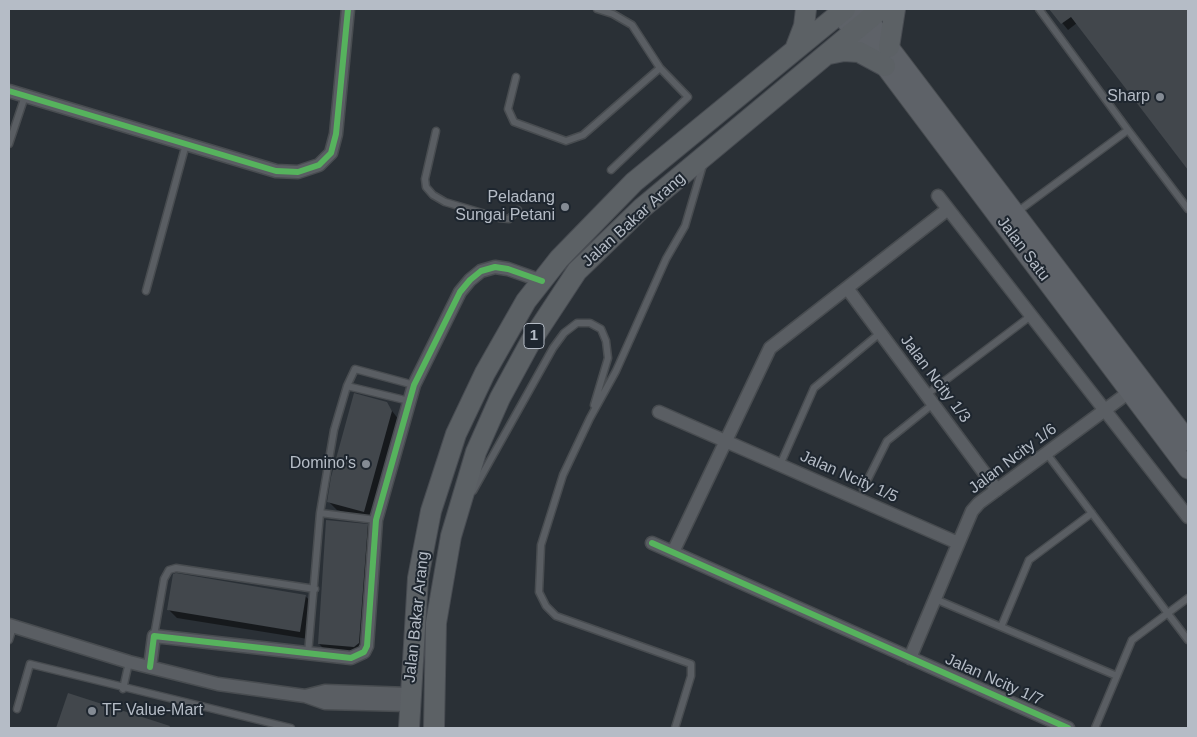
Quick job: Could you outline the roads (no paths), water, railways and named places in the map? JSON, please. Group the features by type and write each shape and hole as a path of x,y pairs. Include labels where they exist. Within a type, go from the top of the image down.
{"main road":[{"path":"796,47 804,26 806,9"},
{"path":"829,54 844,51 887,56 895,9"},
{"name":"Jalan Bakar Arang","path":"409,728 409,699 418,578 431,511 456,434 485,372 526,301 559,259 634,182 840,10"},
{"name":"Jalan Satu","path":"840,10 866,17 887,56 1136,386 1188,469"},
{"name":"Jalan Bakar Arang","path":"434,728 436,623 451,536 476,452 500,398 531,341 577,271 642,208 829,54 866,17"},
{"name":"Jalan Satu","path":"1136,386 1188,441"}],"street":[{"path":"9,91 276,171 298,172 319,165 331,153 336,134 348,9"},
{"path":"938,196 1107,410 1188,517"},
{"path":"673,552 770,348 948,209"},
{"path":"150,667 154,636 351,658 364,652 367,646 376,520 414,385 460,292 481,271 495,267 508,269 542,281"},
{"name":"Jalan Ncity 1/3","path":"847,288 997,490"},
{"name":"Jalan Ncity 1/6","path":"910,658 972,511 997,490 1107,410 1136,386"},
{"name":"Jalan Ncity 1/5","path":"659,412 958,543"},
{"name":"Jalan Ncity 1/7","path":"652,544 1068,728"},
{"path":"11,626 130,662 218,684 305,696 325,703 409,699"}],"lane":[{"path":"597,9 613,14 632,25 660,68 688,97 611,170"},
{"path":"1040,9 1188,209"},
{"path":"516,78 508,109 514,122 566,141 583,135 660,68"},
{"path":"9,144 24,96"},
{"path":"1009,218 1128,130"},
{"path":"436,131 426,179 426,187 433,195 445,202 499,218 509,219 518,210"},
{"path":"146,290 186,144"},
{"path":"675,728 691,676 691,664 556,616 546,606 540,592 541,545 563,475 590,418 616,370 666,259 685,226 705,157"},
{"path":"863,489 887,441 930,399 1032,315"},
{"path":"451,536 482,474 553,348 564,333 577,323 590,323 601,329 608,358 590,418"},
{"path":"780,465 814,388 880,333"},
{"path":"308,654 320,513 334,430 347,386 355,369 414,385"},
{"path":"347,386 409,401"},
{"path":"1047,454 1188,640"},
{"path":"320,513 376,520"},
{"path":"1001,627 1029,560 1092,513"},
{"path":"154,636 164,579 168,570 176,568 315,588"},
{"path":"1095,728 1132,640 1188,598"},
{"path":"935,599 1117,676"},
{"path":"9,640 11,626"},
{"path":"123,688 130,662"},
{"path":"17,709 30,664 291,728"}],"place":[{"name":"Sharp","path":"1160,97"},
{"name":"Peladang Sungai Petani","path":"565,207"},
{"name":"Domino's","path":"366,464"},
{"name":"TF Value-Mart","path":"92,711"}]}
